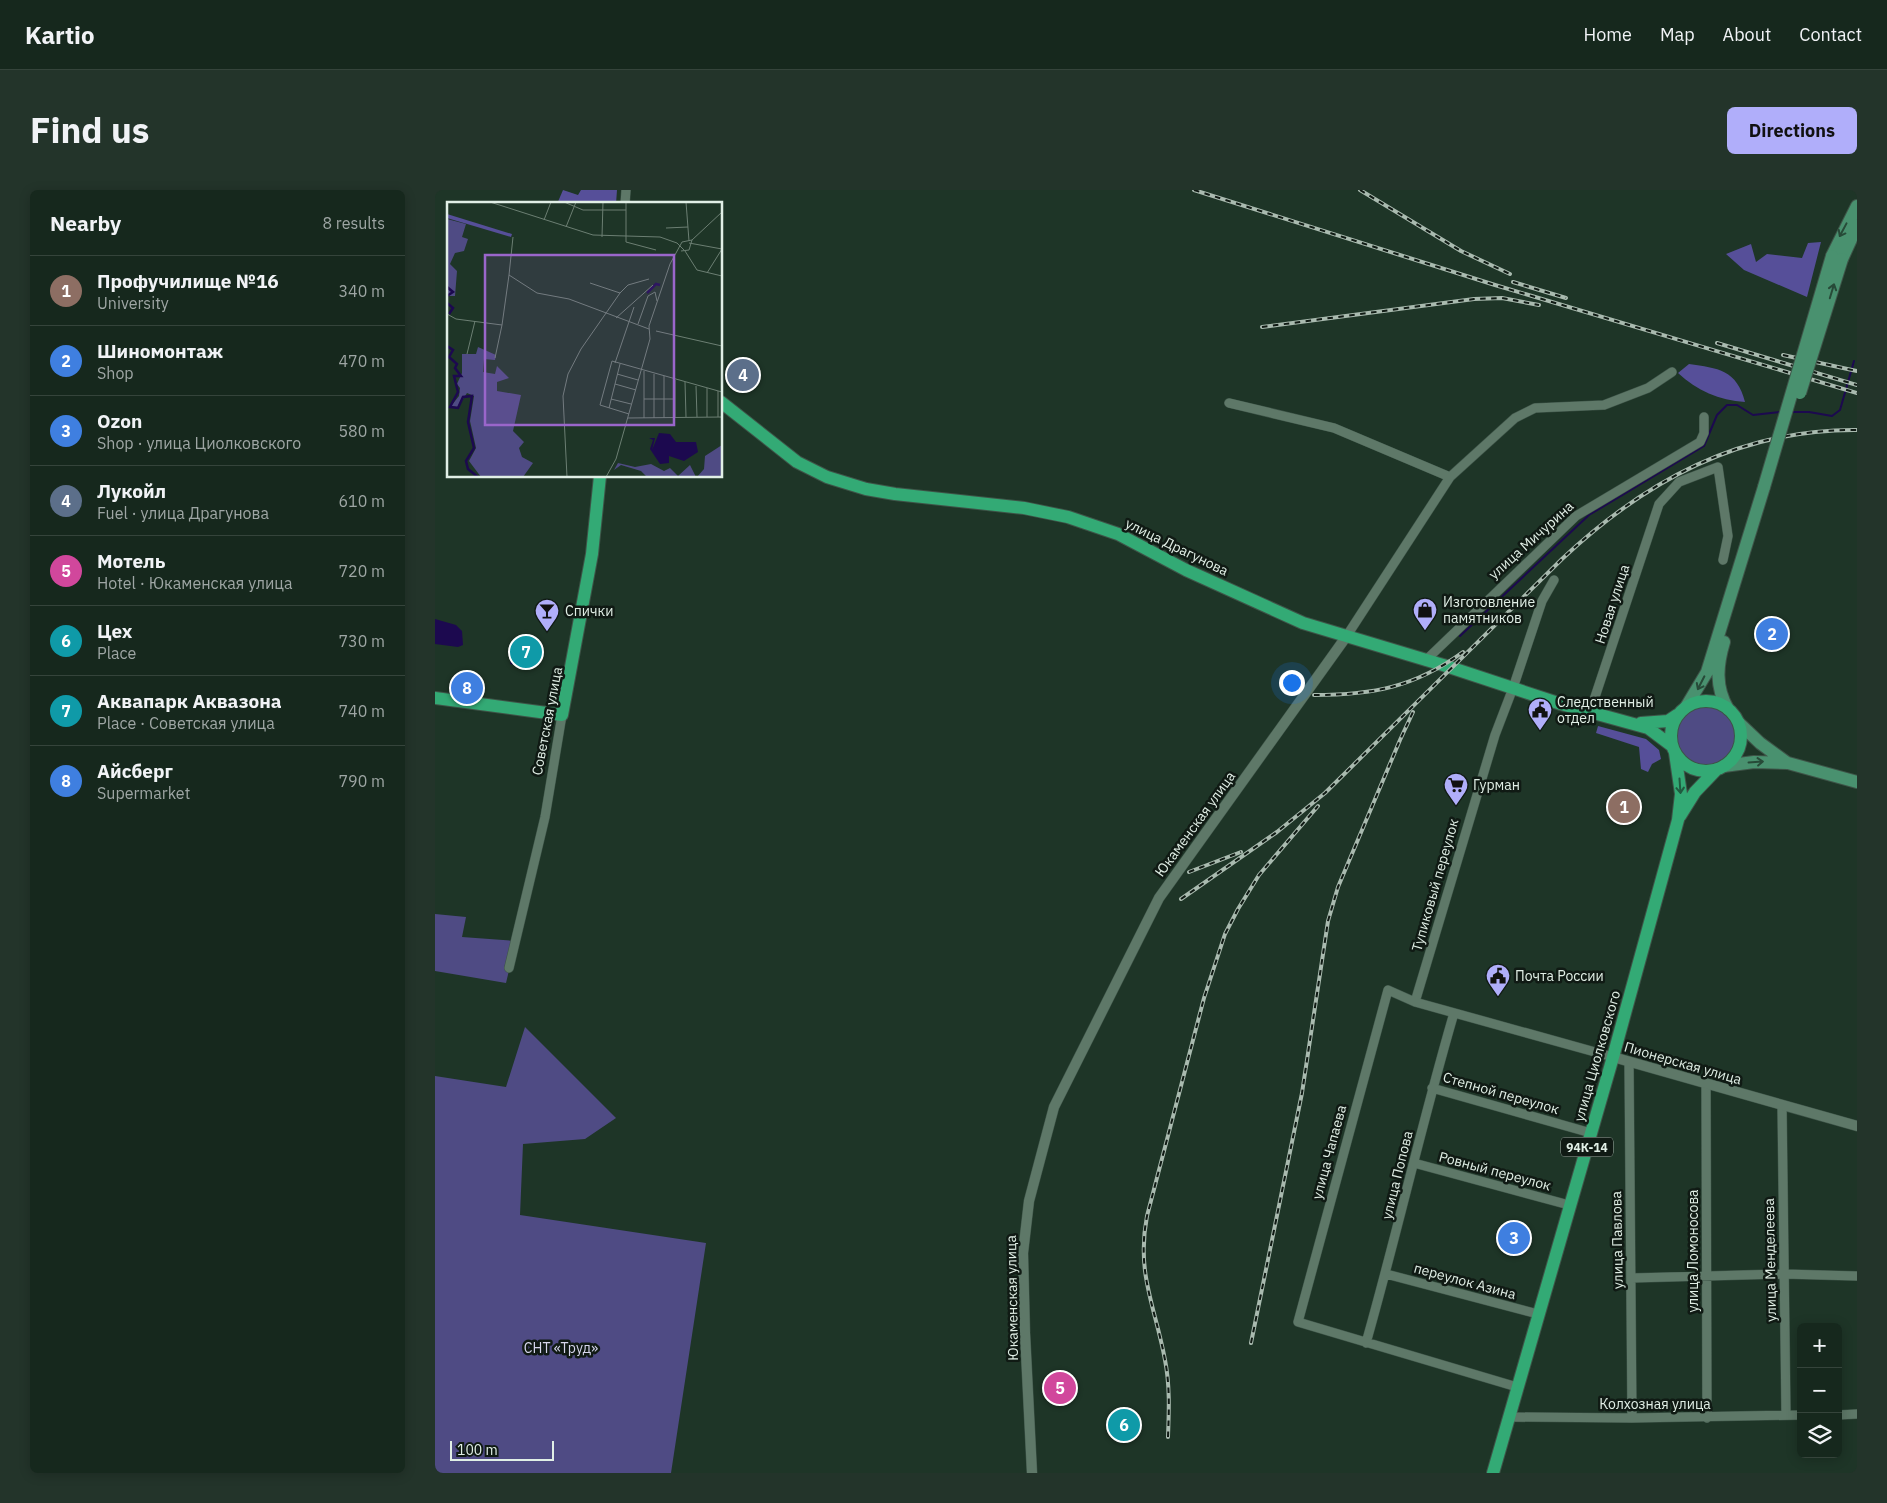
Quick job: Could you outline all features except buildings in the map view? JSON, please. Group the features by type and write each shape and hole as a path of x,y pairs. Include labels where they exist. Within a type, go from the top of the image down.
{"main road":[{"path":"1788,763 1760,743 1739,723 1728,709 1721,693 1719,665 1768,488 1837,258 1857,206"},
{"path":"1837,258 1857,226"},
{"name":"улица Драгунова","path":"723,404 797,462 827,477 866,489 895,494 1024,508 1068,517 1118,534 1186,570 1303,624 1648,728 1674,750"},
{"name":"Советская улица","path":"562,715 592,554 600,478"},
{"path":"1768,488 1707,672 1672,728 1674,750 1692,768 1709,771 1753,762 1788,763 1857,782"},
{"path":"435,698 562,715"},
{"path":"1682,711 1705,701 1714,702 1728,709"},
{"name":"улица Драгунова","path":"1628,722 1657,723 1668,721 1682,711"},
{"path":"1721,768 1738,750 1741,736 1739,723"},
{"name":"улица Циолковского","path":"1493,1473 1613,1057 1678,820 1681,794 1674,750"},
{"name":"улица Циолковского","path":"1678,820 1695,792 1721,768"}],"street":[{"name":"Юкаменская улица","path":"1032,1473 1023,1253 1029,1201 1054,1107 1159,898 1346,637 1450,477 1515,418 1535,408 1603,405 1648,388 1672,372"},
{"path":"1229,403 1335,428 1450,477"},
{"name":"улица Мичурина","path":"1425,660 1576,516 1700,442 1704,433 1704,417"},
{"name":"Новая улица","path":"1591,712 1659,504 1679,482 1718,467 1729,536 1723,560"},
{"name":"Тупиковый переулок","path":"1415,1002 1495,735 1513,688 1541,601 1554,580"},
{"name":"Советская улица","path":"509,968 545,817 562,715"},
{"name":"Пионерская улица","path":"1388,990 1415,1002 1857,1126"},
{"name":"улица Чапаева","path":"1366,1344 1297,1322 1388,990"},
{"name":"улица Попова","path":"1366,1344 1386,1274 1432,1088 1454,1013"},
{"name":"улица Павлова","path":"1629,1062 1632,1418"},
{"name":"улица Ломоносова","path":"1706,1084 1707,1418"},
{"name":"Степной переулок","path":"1432,1088 1591,1133"},
{"name":"улица Менделеева","path":"1782,1105 1786,1415"},
{"name":"Ровный переулок","path":"1414,1163 1569,1205"},
{"name":"переулок Азина","path":"1386,1274 1538,1314"},
{"path":"1632,1278 1784,1274 1857,1276"},
{"path":"1366,1344 1517,1387"},
{"path":"1842,1415 1857,1414"},
{"name":"Колхозная улица","path":"1509,1417 1707,1418 1797,1415"}],"green space":[{"path":"1700,705 1712,705 1728,713 1734,723 1736,735 1734,747 1728,757 1712,765 1700,765 1684,757 1676,741 1676,729 1684,713"},
{"path":"435,914 466,917 462,937 516,941 506,983 435,971"},
{"name":"СНТ «Труд»","path":"525,1027 616,1118 585,1139 523,1144 520,1215 706,1243 671,1473 435,1473 435,1076 506,1087"}],"shaded area":[{"path":"563,190 578,195 581,190 617,190 616,202 558,202"},
{"path":"1821,242 1807,297 1744,270 1726,254 1751,244 1756,262 1767,254 1802,258 1808,243"},
{"path":"1689,364 1725,372 1737,383 1745,402 1717,397 1693,385 1678,373"},
{"path":"435,619 456,625 462,631 463,645 458,647 435,644"},
{"path":"516,638 521,639 515,665 510,664"},
{"path":"1598,726 1646,739 1659,750 1661,759 1652,764 1648,772 1641,769 1639,747 1596,733"}],"waterway":[{"path":"1792,412 1809,412 1832,416 1840,410 1854,361"},
{"path":"1460,636 1589,515 1704,446 1717,415 1727,405 1737,405 1753,415 1780,412"}],"railway":[{"path":"1194,190 1495,285 1857,393"},
{"path":"1360,190 1461,251 1510,274"},
{"path":"1513,282 1566,298"},
{"path":"1262,327 1474,299 1502,298 1539,305"},
{"path":"1717,343 1857,385"},
{"path":"1783,355 1857,371"},
{"path":"1181,899 1277,832 1325,793 1562,559 1627,506 1661,484 1697,465 1734,450 1773,439 1814,432 1857,430"},
{"path":"1314,695 1355,693 1393,687 1428,673 1463,652"},
{"path":"1251,1343 1302,1093 1328,921 1338,887 1413,712"},
{"path":"1168,1437 1169,1398 1167,1369 1145,1272 1144,1236 1147,1216 1204,998 1225,934 1259,875 1318,806"},
{"path":"1189,872 1241,852"}],"place":[{"name":"Лукойл","path":"743,375"},
{"name":"Изготовление памятников","path":"1425,631"},
{"name":"Спички","path":"547,632"},
{"name":"Шиномонтаж","path":"1772,634"},
{"name":"Аквапарк Аквазона","path":"526,652"},
{"name":"Айсберг","path":"467,688"},
{"name":"Следственный отдел","path":"1540,731"},
{"name":"Гурман","path":"1456,806"},
{"name":"Профучилище №16","path":"1624,807"},
{"name":"Почта России","path":"1498,997"},
{"name":"Ozon","path":"1514,1238"},
{"name":"Мотель","path":"1060,1388"},
{"name":"Цех","path":"1124,1425"}]}
